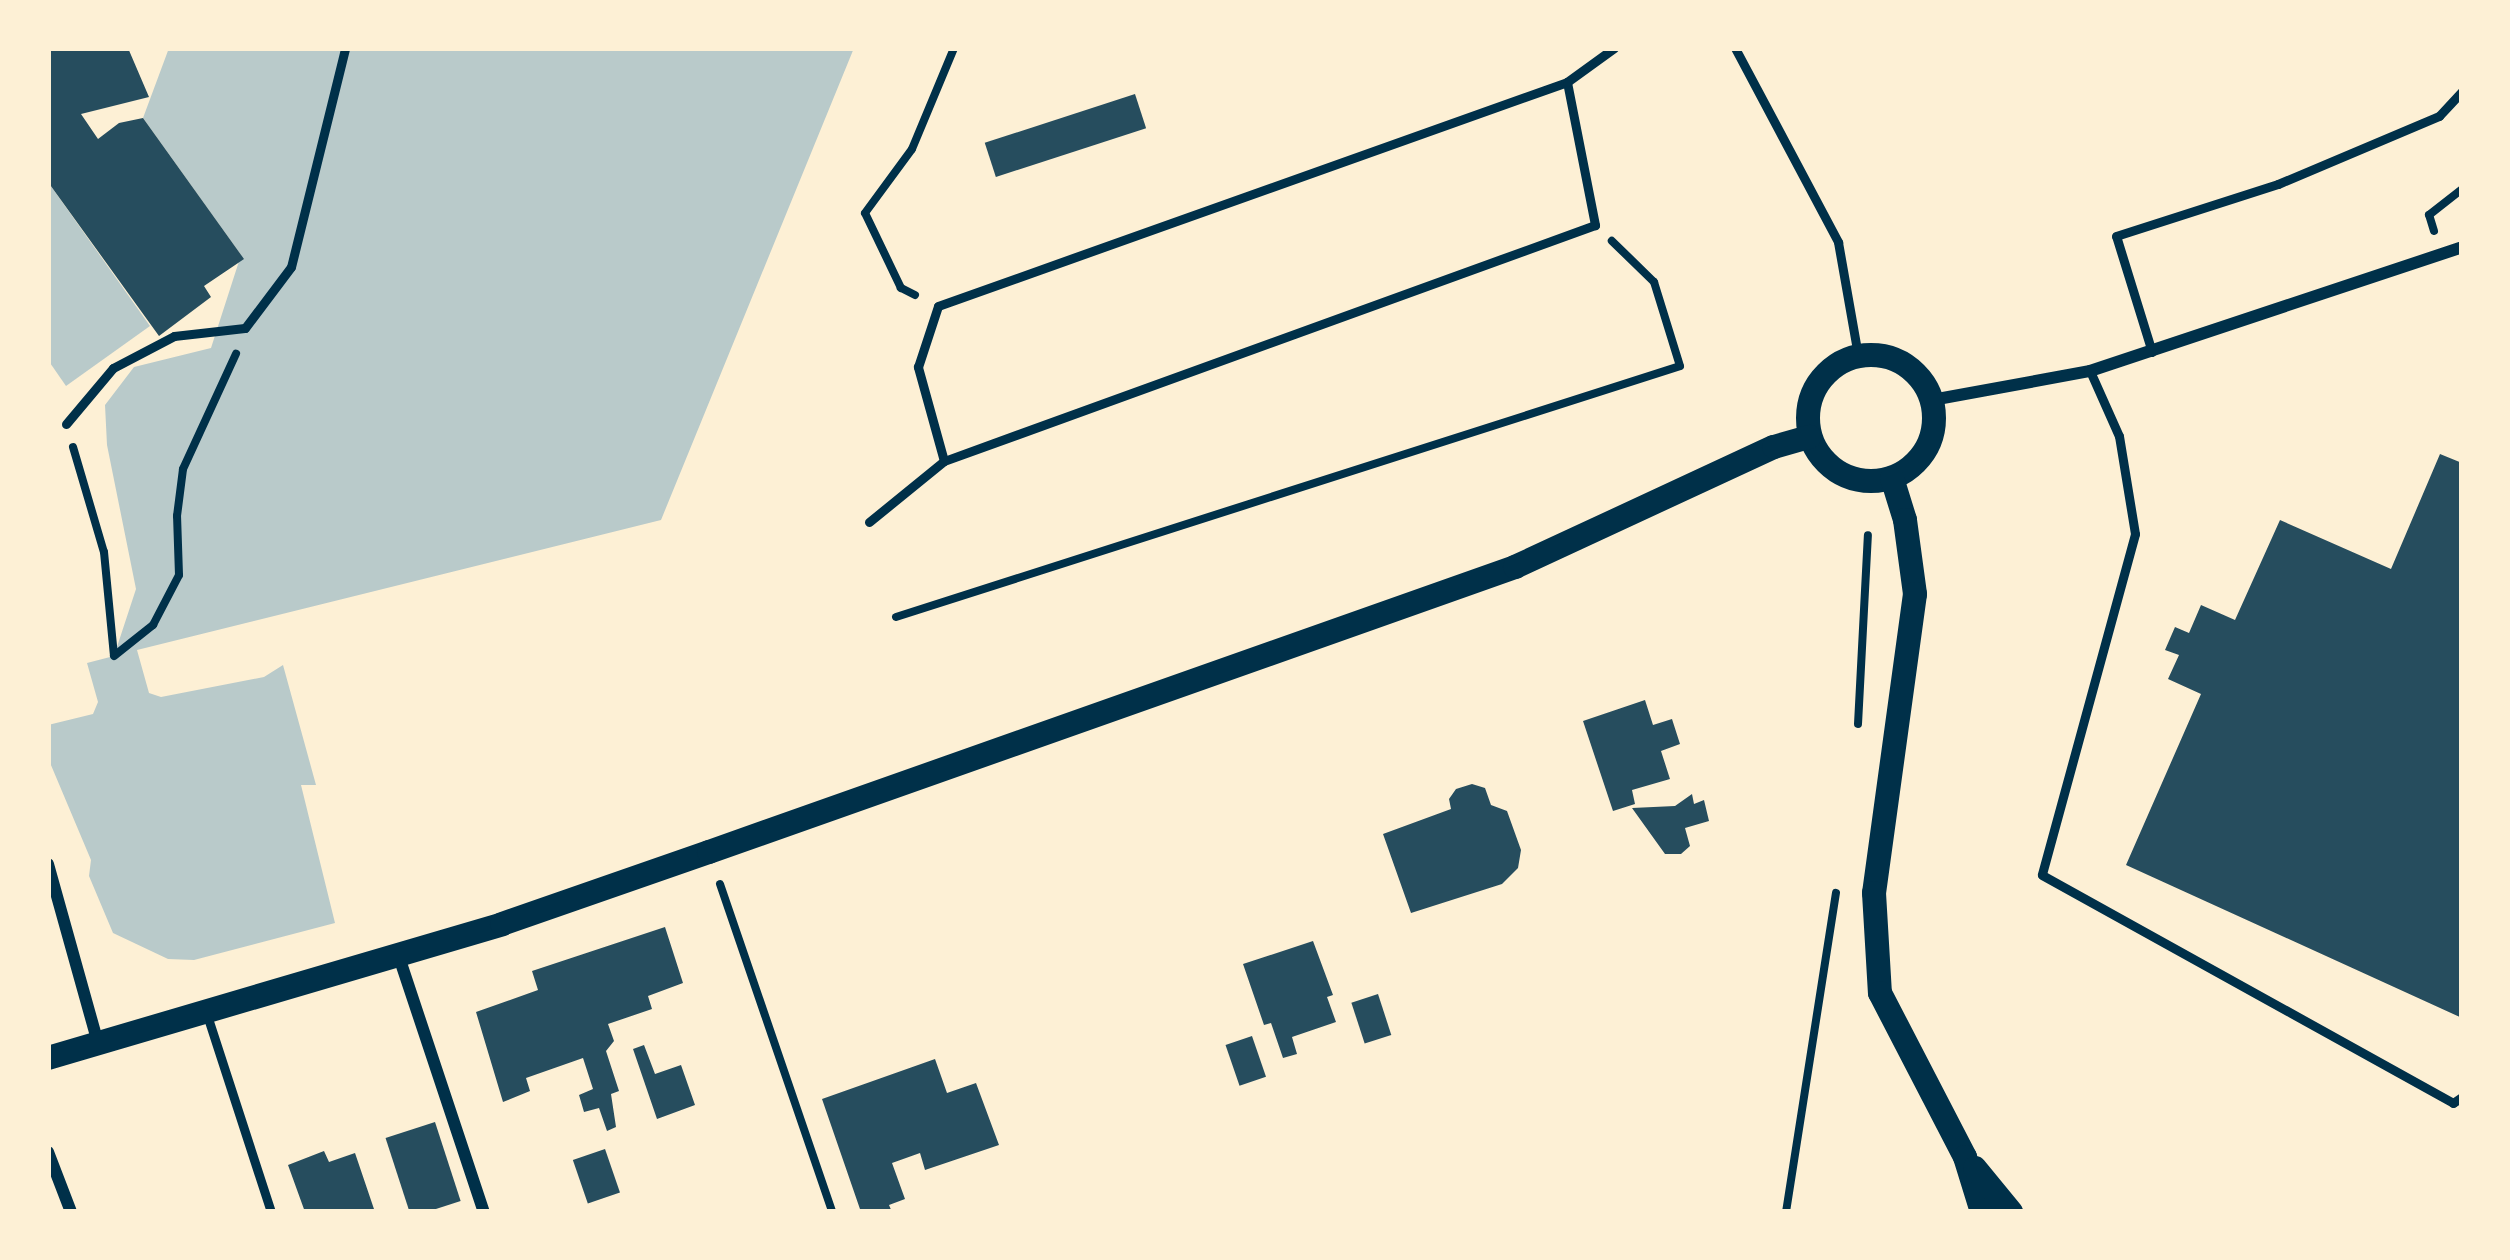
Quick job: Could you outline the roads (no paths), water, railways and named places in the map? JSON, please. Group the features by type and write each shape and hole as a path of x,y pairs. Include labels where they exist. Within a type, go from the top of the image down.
{"main road":[{"path":"1858,356 1895,359 1924,383 1932,400 1931,439 1909,469 1892,478 1871,482 1833,470 1810,436 1811,395 1822,376 1858,356"},
{"path":"48,1058 398,954 709,852 1515,567 1774,447 1810,436"},
{"path":"1892,478 1905,520 1916,594 1874,893 1880,993 1965,1156 1982,1212"},
{"path":"1965,1156 2011,1212"}],"street":[{"path":"1932,400 2090,371 2462,247"},
{"path":"48,864 98,1044"},
{"path":"398,954 484,1212"},
{"path":"48,1152 70,1212"}],"lane":[{"path":"66,424 113,368 174,336 245,328 292,267 345,48"},
{"path":"944,461 917,367 938,306 1567,82 1614,48"},
{"path":"1735,48 1838,242 1858,356"},
{"path":"868,522 944,461 1595,226 1567,82"},
{"path":"2152,352 2116,236 2278,184 2439,116 2462,91"},
{"path":"2090,371 2119,436 2135,533 2042,874 2453,1103 2462,1097"},
{"path":"206,1011 271,1212"}]}
